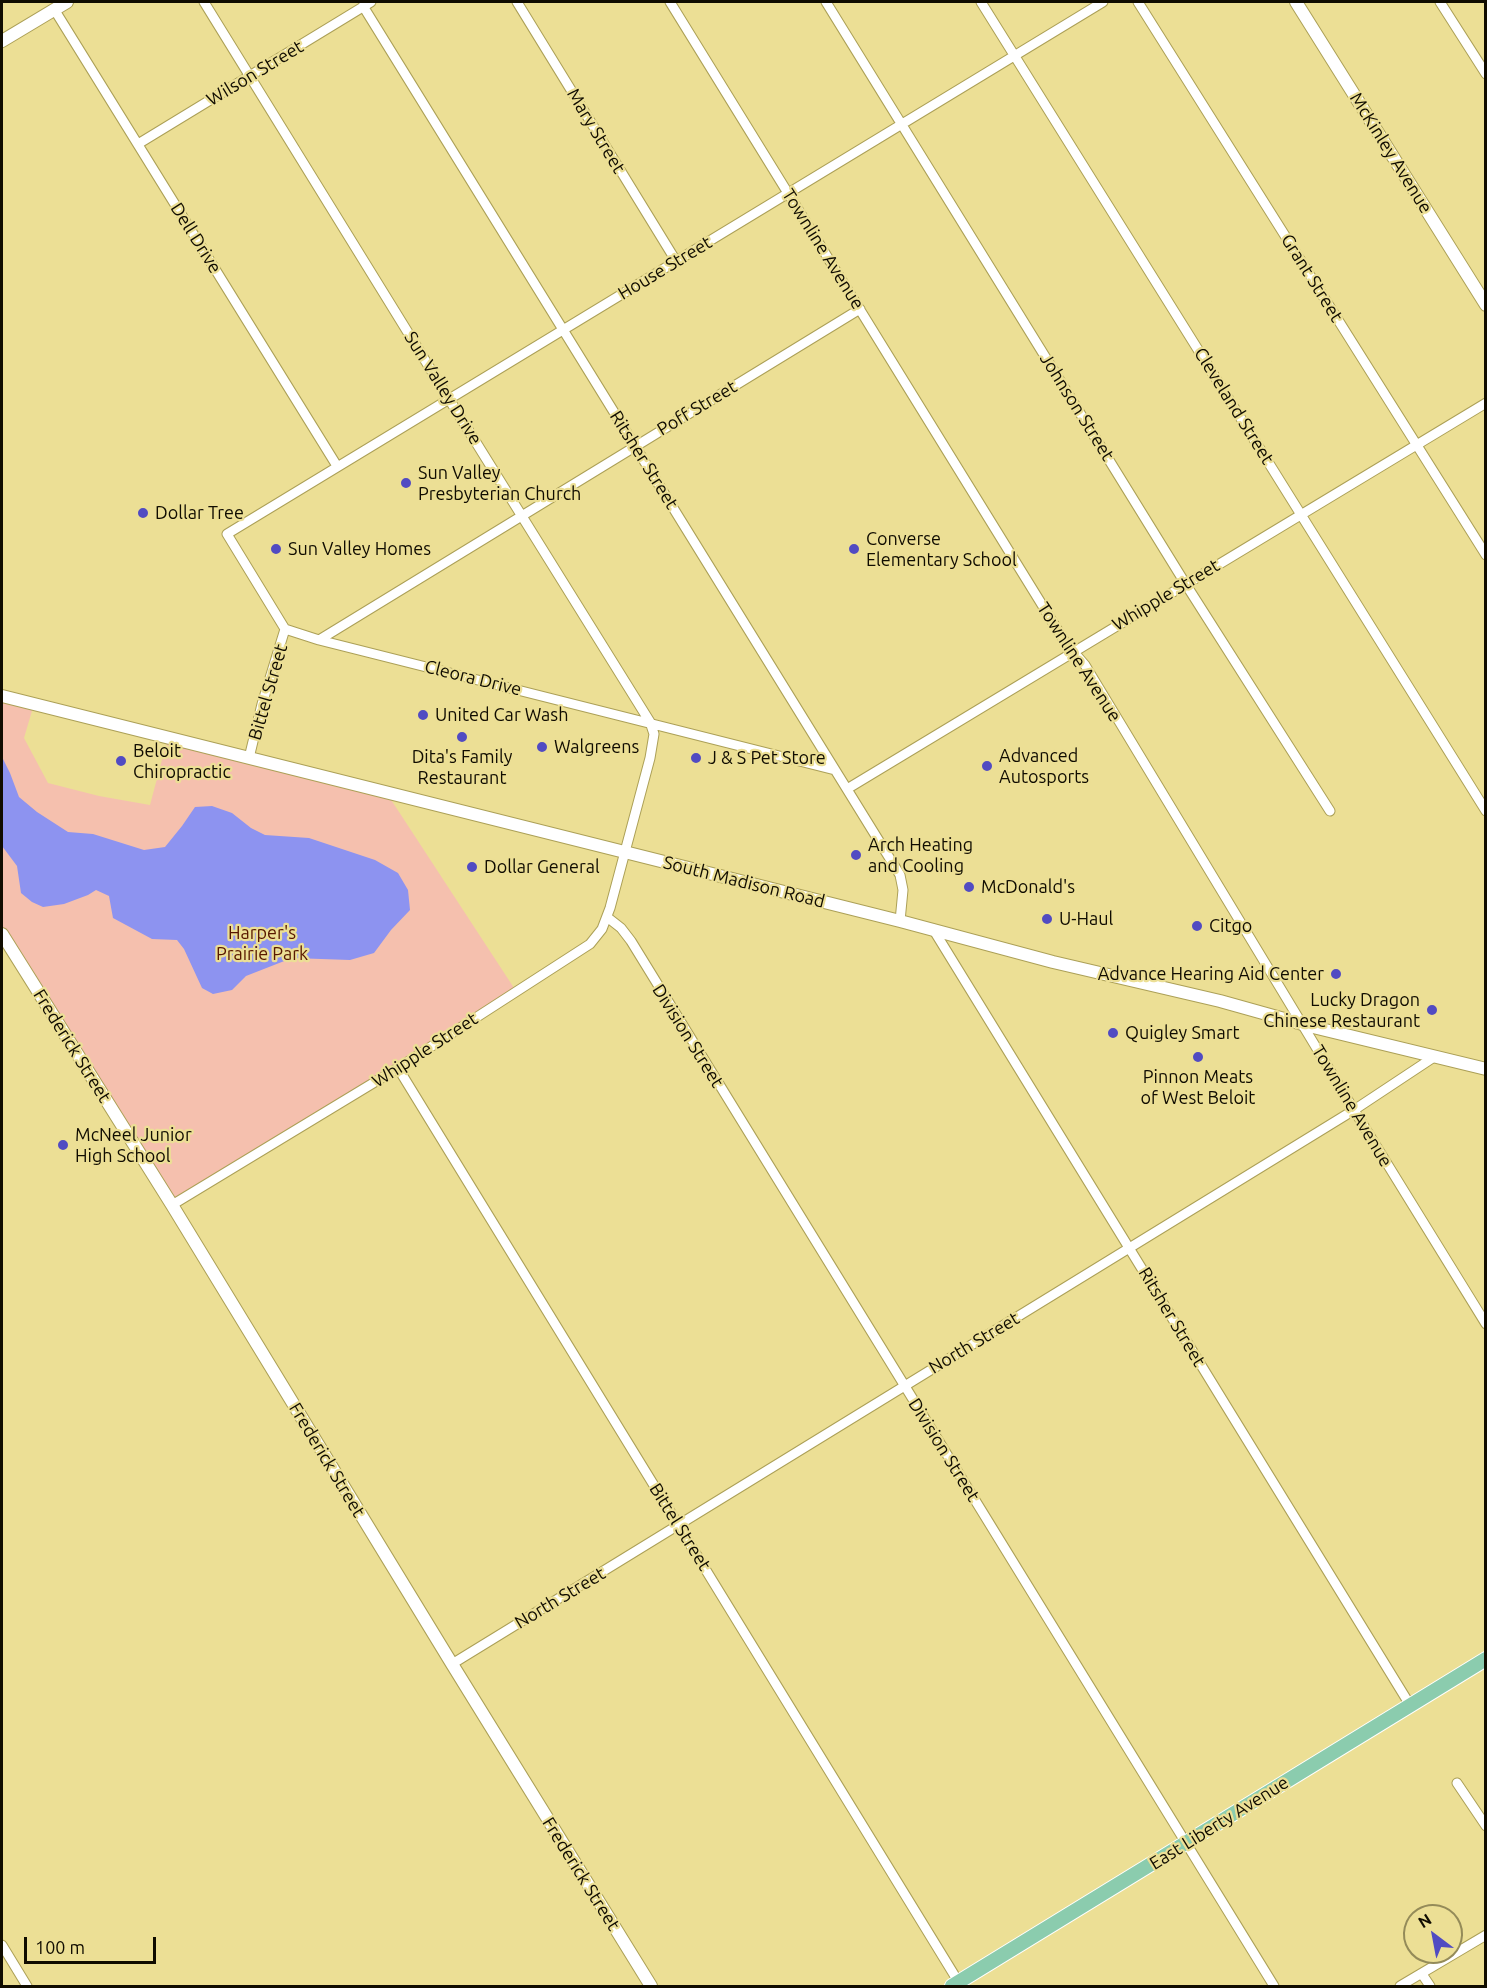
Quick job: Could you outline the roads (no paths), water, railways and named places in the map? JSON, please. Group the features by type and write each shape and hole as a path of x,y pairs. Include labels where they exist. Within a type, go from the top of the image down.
{"main road":[{"name":"East Liberty Avenue","path":"957,1985 1485,1659"}],"street":[{"path":"2,41 67,2"},
{"name":"Sun Valley Drive","path":"204,2 650,722 654,734 653,745 624,851"},
{"name":"Mary Street","path":"517,2 676,261"},
{"name":"Townline Avenue","path":"670,2 1065,642 1085,665 1485,1324"},
{"name":"Johnson Street","path":"826,2 1185,583 1330,811"},
{"name":"Cleveland Street","path":"981,2 1485,812"},
{"name":"House Street","path":"227,534 1102,2"},
{"name":"Grant Street","path":"1138,2 1485,555"},
{"name":"McKinley Avenue","path":"1296,2 1485,304"},
{"path":"1440,2 1485,74"},
{"name":"Wilson Street","path":"138,144 367,4"},
{"name":"Ritsher Street","path":"367,4 563,330 900,875 903,890 900,921"},
{"name":"Dell Drive","path":"54,9 337,466"},
{"name":"Poff Street","path":"319,640 860,309"},
{"name":"Whipple Street","path":"847,789 1485,403"},
{"name":"Bittel Street","path":"227,534 285,629 262,704 249,758"},
{"name":"Cleora Drive","path":"285,629 319,640 835,770"},
{"name":"South Madison Road","path":"2,696 933,929 1053,962 1161,986 1485,1070"},
{"name":"Whipple Street","path":"172,1205 398,1068 590,944 602,930 608,917 624,851"},
{"name":"Division Street","path":"608,917 621,928 631,942 1274,1986"},
{"name":"Ritsher Street","path":"933,929 1410,1705"},
{"name":"Frederick Street","path":"2,934 172,1205 651,1986"},
{"name":"North Street","path":"452,1664 1354,1110 1434,1057"},
{"name":"Bittel Street","path":"398,1068 957,1985"},
{"path":"1457,1783 1485,1826"},
{"path":"1400,1986 1485,1935"},
{"path":"2,1945 27,1986"},
{"path":"1422,1974 1430,1986"}],"water":[{"path":"2,757 19,797 68,832 93,834 144,850 165,847 195,807 212,806 232,813 251,828 265,835 309,838 375,860 398,873 408,890 410,910 374,953 350,960 292,958 246,976 232,990 213,994 202,988 184,949 177,940 152,939 113,918 109,896 96,890 64,904 43,907 21,893 17,866 2,846"}],"place":[{"name":"Sun Valley Presbyterian Church","path":"406,483"},
{"name":"Dollar Tree","path":"143,513"},
{"name":"Sun Valley Homes","path":"276,549"},
{"name":"Converse Elementary School","path":"854,549"},
{"name":"United Car Wash","path":"423,715"},
{"name":"Dita's Family Restaurant","path":"462,737"},
{"name":"Walgreens","path":"542,747"},
{"name":"J & S Pet Store","path":"696,758"},
{"name":"Beloit Chiropractic","path":"121,761"},
{"name":"Advanced Autosports","path":"987,766"},
{"name":"Arch Heating and Cooling","path":"856,855"},
{"name":"Dollar General","path":"472,867"},
{"name":"McDonald's","path":"969,887"},
{"name":"U-Haul","path":"1047,919"},
{"name":"Citgo","path":"1197,926"},
{"name":"Advance Hearing Aid Center","path":"1336,974"},
{"name":"Lucky Dragon Chinese Restaurant","path":"1432,1010"},
{"name":"Quigley Smart","path":"1113,1033"},
{"name":"Pinnon Meats of West Beloit","path":"1198,1057"},
{"name":"McNeel Junior High School","path":"63,1145"}],"park label":[{"name":"Harper's Prairie Park","path":"262,943"}]}
